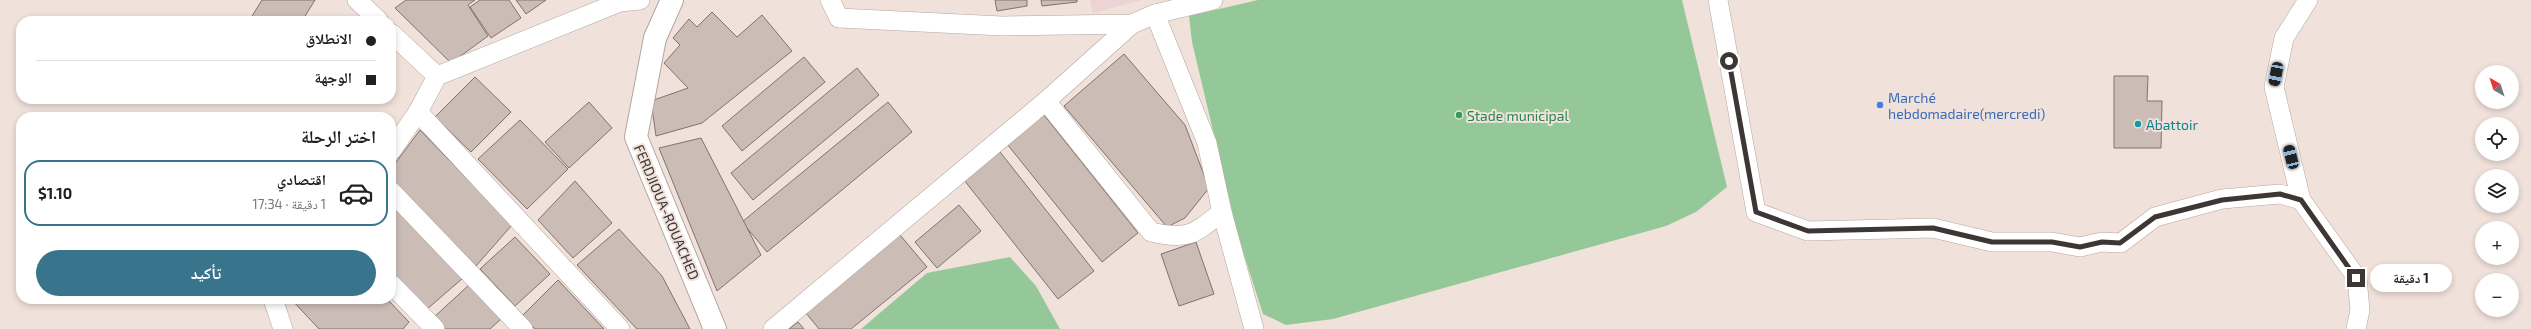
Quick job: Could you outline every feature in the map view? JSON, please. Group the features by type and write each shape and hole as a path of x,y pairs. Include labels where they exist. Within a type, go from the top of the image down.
{"main road":[{"name":"FERDJIOUA-ROUACHED","path":"672,0 655,38 636,137 716,329"}],"street":[{"path":"357,0 374,16"},
{"path":"396,144 418,112 437,76 620,2 640,0"},
{"path":"830,0 839,18 1002,26 1132,24"},
{"path":"773,329 1046,101 1132,24 1155,14 1213,0"},
{"path":"1718,0 1756,212 1808,231 1933,228 1992,242 2052,242 2080,247 2102,242 2120,243 2155,217 2222,200 2280,194 2301,200"},
{"path":"2308,0 2284,38 2274,87 2301,200 2356,278 2360,310 2356,329"},
{"path":"1155,14 1208,143 1222,212 1254,329"},
{"path":"396,38 437,76"},
{"path":"1046,101 1151,232 1176,237 1199,230 1222,212"},
{"path":"418,112 620,329"},
{"path":"396,195 523,329"},
{"path":"396,289 435,329"},
{"path":"274,304 283,329"}],"shaded area":[{"path":"1090,0 1142,0 1093,13"}],"green space":[{"name":"Stade municipal","path":"1258,0 1682,0 1727,187 1696,212 1666,226 1333,319 1286,325 1263,314 1238,236 1192,42 1189,16"},
{"path":"1010,257 1036,286 1060,329 861,329 927,273"}],"building":[{"path":"262,0 315,0 305,16 252,16"},
{"path":"406,0 475,0 468,5 488,36 451,63 395,8"},
{"path":"480,0 509,0 521,18 491,38 470,7"},
{"path":"516,0 546,0 526,14"},
{"path":"995,0 1027,0 1027,6 997,11"},
{"path":"1041,0 1077,0 1077,2 1042,6"},
{"path":"712,12 737,37 762,15 792,51 702,123 656,136 651,101 688,88 664,63 680,45 673,38 689,19 697,27"},
{"path":"1124,54 1185,125 1209,188 1185,218 1167,227 1064,106"},
{"path":"804,57 825,82 742,151 722,126"},
{"path":"857,68 879,95 753,200 731,173"},
{"name":"Abattoir","path":"2114,76 2148,76 2147,101 2162,101 2161,148 2114,148"},
{"path":"475,77 511,112 471,152 435,117"},
{"path":"589,102 612,128 569,168 545,142"},
{"path":"888,102 912,132 767,252 742,222"},
{"path":"1044,115 1138,233 1102,262 1007,144"},
{"path":"520,120 568,169 527,209 478,159"},
{"path":"420,130 512,225 476,266 396,184 396,162"},
{"path":"701,138 761,255 717,291 659,148"},
{"path":"1000,152 1094,271 1058,299 964,180"},
{"path":"575,181 612,223 573,258 538,220"},
{"path":"959,205 981,231 937,268 915,242"},
{"path":"396,206 463,278 426,310 396,278"},
{"path":"619,229 662,276 690,329 637,329 577,265"},
{"path":"900,235 927,267 851,329 819,329 806,313"},
{"path":"515,237 550,274 515,306 480,269"},
{"path":"1196,242 1214,294 1179,306 1161,254"},
{"path":"558,280 604,329 535,329 522,316"},
{"path":"469,285 501,319 490,329 445,329 433,318"},
{"path":"296,304 392,304 409,322 403,329 319,329"},
{"path":"798,322 804,329 789,329"}],"place":[{"name":"Marché hebdomadaire(mercredi)","path":"1880,105"},
{"name":"Stade municipal","path":"1459,115"},
{"name":"Abattoir","path":"2138,124"}],"route":[{"path":"1729,61 1756,212 1808,231 1933,228 1992,242 2052,242 2080,247 2102,242 2120,243 2155,217 2222,200 2280,194 2301,200 2356,278"}]}
